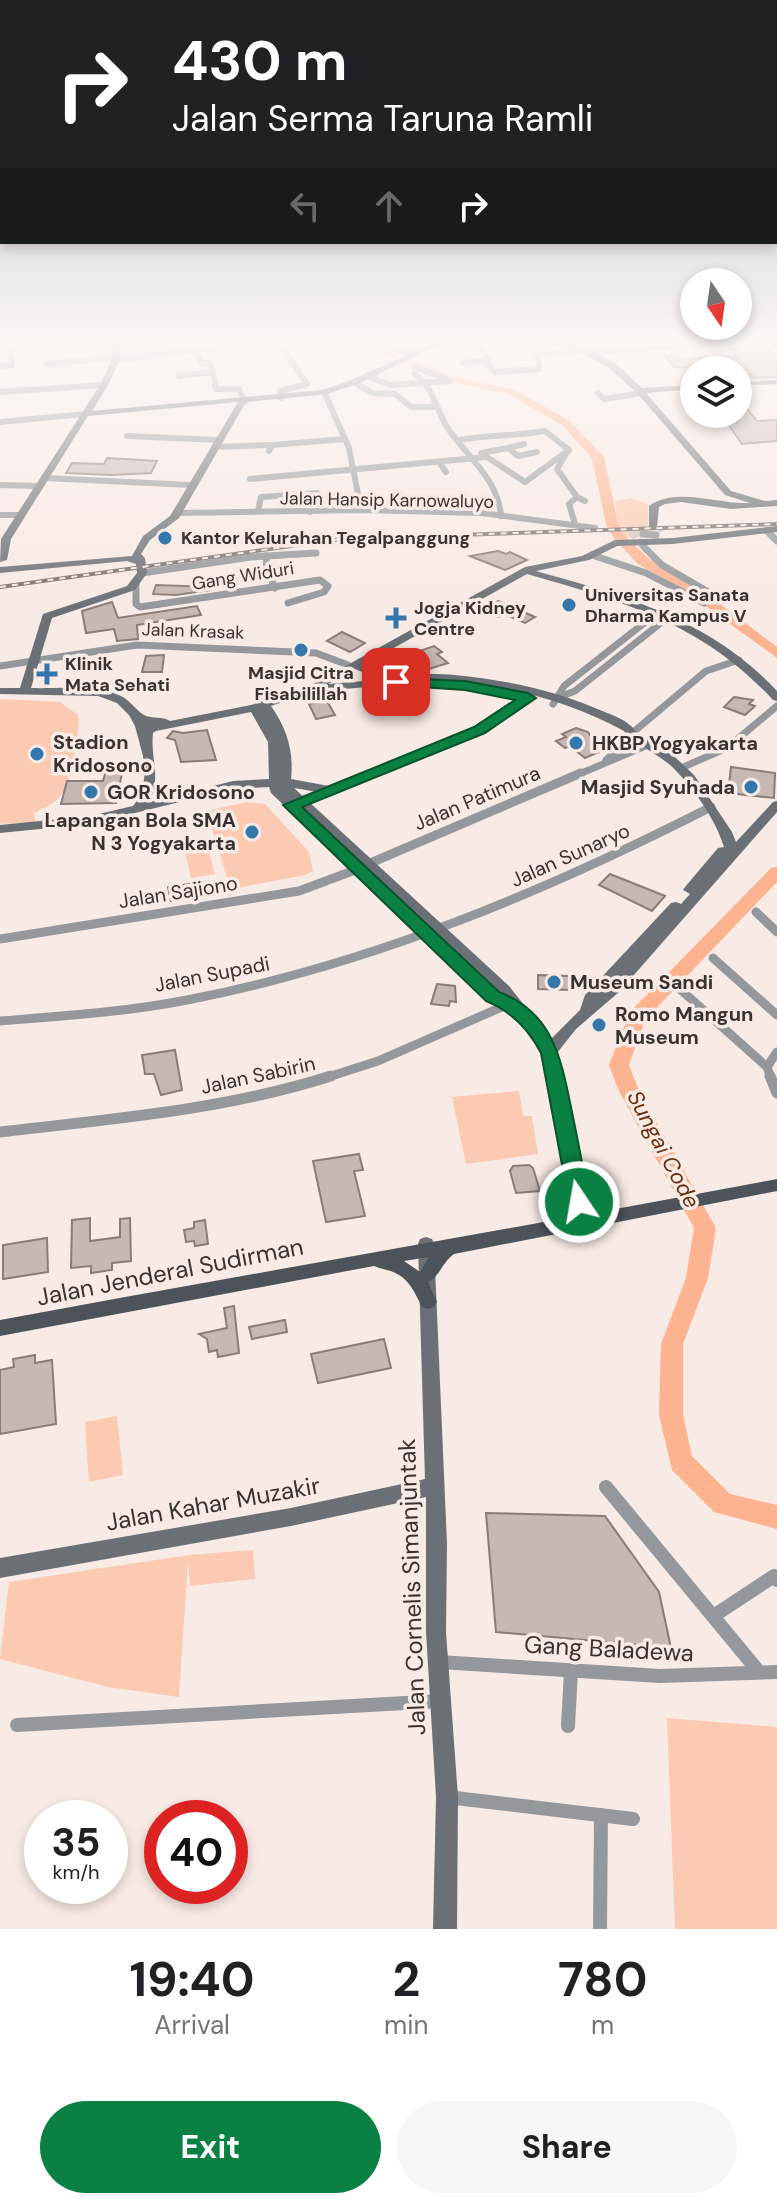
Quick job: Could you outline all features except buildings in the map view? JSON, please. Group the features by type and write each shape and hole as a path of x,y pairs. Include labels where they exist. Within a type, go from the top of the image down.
{"main road":[{"name":"Jalan Jenderal Sudirman","path":"426,1247 450,1248 615,1213 772,1186"},
{"name":"Jalan Jenderal Sudirman","path":"0,1328 356,1262 478,1234 582,1215 615,1213"},
{"path":"427,1275 440,1254 478,1234"},
{"path":"356,1262 403,1268 418,1280 428,1302"}],"street":[{"path":"75,430 6,539 1,564 17,567 138,568 316,553"},
{"path":"25,689 47,616 122,592 138,568 146,538 172,520 225,430"},
{"path":"342,430 357,471 361,510"},
{"path":"452,430 498,498 501,516"},
{"path":"673,430 730,494 764,504"},
{"path":"458,440 491,434 500,438 544,431 569,450"},
{"path":"127,436 270,448 345,439"},
{"path":"250,479 439,462 524,444"},
{"path":"508,448 521,456 537,452"},
{"path":"471,457 492,458 503,469 525,482 552,457 569,450"},
{"path":"569,450 557,469 577,497 585,501"},
{"path":"439,462 446,472"},
{"path":"710,474 708,490 689,500 664,507 653,536 662,565 722,600"},
{"path":"0,485 41,482 191,485"},
{"path":"258,511 261,497 317,493 310,512"},
{"path":"575,524 568,507 577,497"},
{"path":"689,500 732,506 777,503"},
{"name":"Jalan Hansip Karnowaluyo","path":"177,513 361,510 501,516 595,528"},
{"path":"0,515 20,515"},
{"path":"0,691 25,689 106,695 124,702 143,720 158,721 229,709 353,666 513,571 585,553 601,540 614,542 653,536 772,529 777,541"},
{"path":"145,742 147,732 152,728 259,706 304,691 525,571 592,555 614,542"},
{"path":"592,555 661,579 704,603"},
{"path":"266,556 267,570 275,588"},
{"name":"Gang Widuri","path":"138,568 136,604 140,607 320,580 328,586 324,592 288,603"},
{"path":"525,571 593,590 662,615 739,660 777,698"},
{"path":"555,701 564,686 603,653 662,615"},
{"path":"555,701 575,691 662,615"},
{"name":"Jalan Krasak","path":"0,666 137,645 316,653 353,666"},
{"path":"603,653 615,658"},
{"name":"Jalan Patimura","path":"600,765 631,734 706,671 739,660"},
{"path":"353,666 380,676 460,679 600,714 629,729 631,734 681,768 711,807 732,848"},
{"path":"304,691 381,682 433,683 531,695"},
{"path":"296,803 480,730 531,695"},
{"path":"259,706 268,727 280,741 281,786 433,933 504,990 511,1003 536,1027 550,1053 582,1215"},
{"path":"681,768 727,748 777,706"},
{"path":"135,714 145,742 152,781 147,799 137,809"},
{"name":"Jalan Patimura","path":"363,866 648,745"},
{"path":"4,830 65,828 223,786 329,790"},
{"path":"0,840 281,786"},
{"path":"550,1053 587,1010 600,1004 732,848 777,805"},
{"name":"Jalan Sunaryo","path":"433,933 608,859 711,807"},
{"name":"Jalan Sajiono","path":"0,939 299,891 363,866"},
{"path":"756,912 777,932"},
{"name":"Jalan Supadi","path":"0,1021 110,1010 239,989 331,966 433,933"},
{"path":"713,958 777,1015"},
{"path":"681,990 767,1067 777,1093"},
{"name":"Jalan Sabirin","path":"0,1132 150,1115 277,1093 378,1061 511,1003"},
{"path":"767,1067 777,1052"},
{"name":"Jalan Cornelis Simanjuntak","path":"426,1247 439,1662 447,1797 445,1929"},
{"name":"Jalan Kahar Muzakir","path":"0,1568 291,1517 435,1486"},
{"path":"606,1487 665,1563 715,1615 759,1672"},
{"path":"715,1615 774,1576 777,1580"},
{"name":"Gang Baladewa","path":"439,1662 680,1677 777,1672"},
{"path":"568,1726 571,1671"},
{"path":"17,1725 441,1701"},
{"path":"447,1797 633,1819"},
{"path":"600,1929 601,1815"}],"shaded area":[{"path":"631,498 648,504 648,537 625,538 618,524 615,501"},
{"name":"Stadion Kridosono","path":"0,699 60,702 78,715 77,743 64,789 49,806 34,813 35,822 0,824"},
{"name":"Lapangan Bola SMA N 3 Yogyakarta","path":"247,802 265,804 309,852 313,871 231,889 206,811"},
{"path":"208,849 215,874 191,878 185,853"},
{"path":"519,1091 523,1116 532,1116 538,1154 466,1164 452,1097"},
{"path":"117,1416 123,1475 89,1482 85,1422"},
{"path":"253,1550 255,1579 190,1586 188,1560 179,1697 108,1687 0,1659 9,1582 189,1555"},
{"path":"667,1718 777,1727 777,1929 675,1929"}],"waterway":[{"name":"Sungai Code","path":"573,430 598,457 612,524 619,537 643,561 694,591 777,654"},
{"name":"Sungai Code","path":"777,872 637,1017 619,1065 629,1091 705,1228 697,1278 672,1344 671,1415 681,1462 723,1504 777,1517"}],"tunnel":[{"path":"661,527 663,531"},
{"path":"643,534 632,533 643,546"},
{"path":"633,534 639,534"}],"railway":[{"path":"0,587 341,539 777,524"}],"place":[{"name":"Kantor Kelurahan Tegalpanggung","path":"165,538"},
{"name":"Universitas Sanata Dharma Kampus V","path":"569,605"},
{"name":"Jogja Kidney Centre","path":"396,618"},
{"name":"Masjid Citra Fisabilillah","path":"301,650"},
{"name":"Klinik Mata Sehati","path":"47,674"},
{"name":"HKBP Yogyakarta","path":"576,743"},
{"name":"Stadion Kridosono","path":"37,754"},
{"name":"Masjid Syuhada","path":"751,787"},
{"name":"GOR Kridosono","path":"91,792"},
{"name":"Lapangan Bola SMA N 3 Yogyakarta","path":"252,832"},
{"name":"Museum Sandi","path":"554,982"},
{"name":"Romo Mangun Museum","path":"599,1025"}],"route":[{"path":"396,682 465,686 528,698 480,730 291,805 493,997 511,1003 536,1027 550,1053 579,1202"}]}
